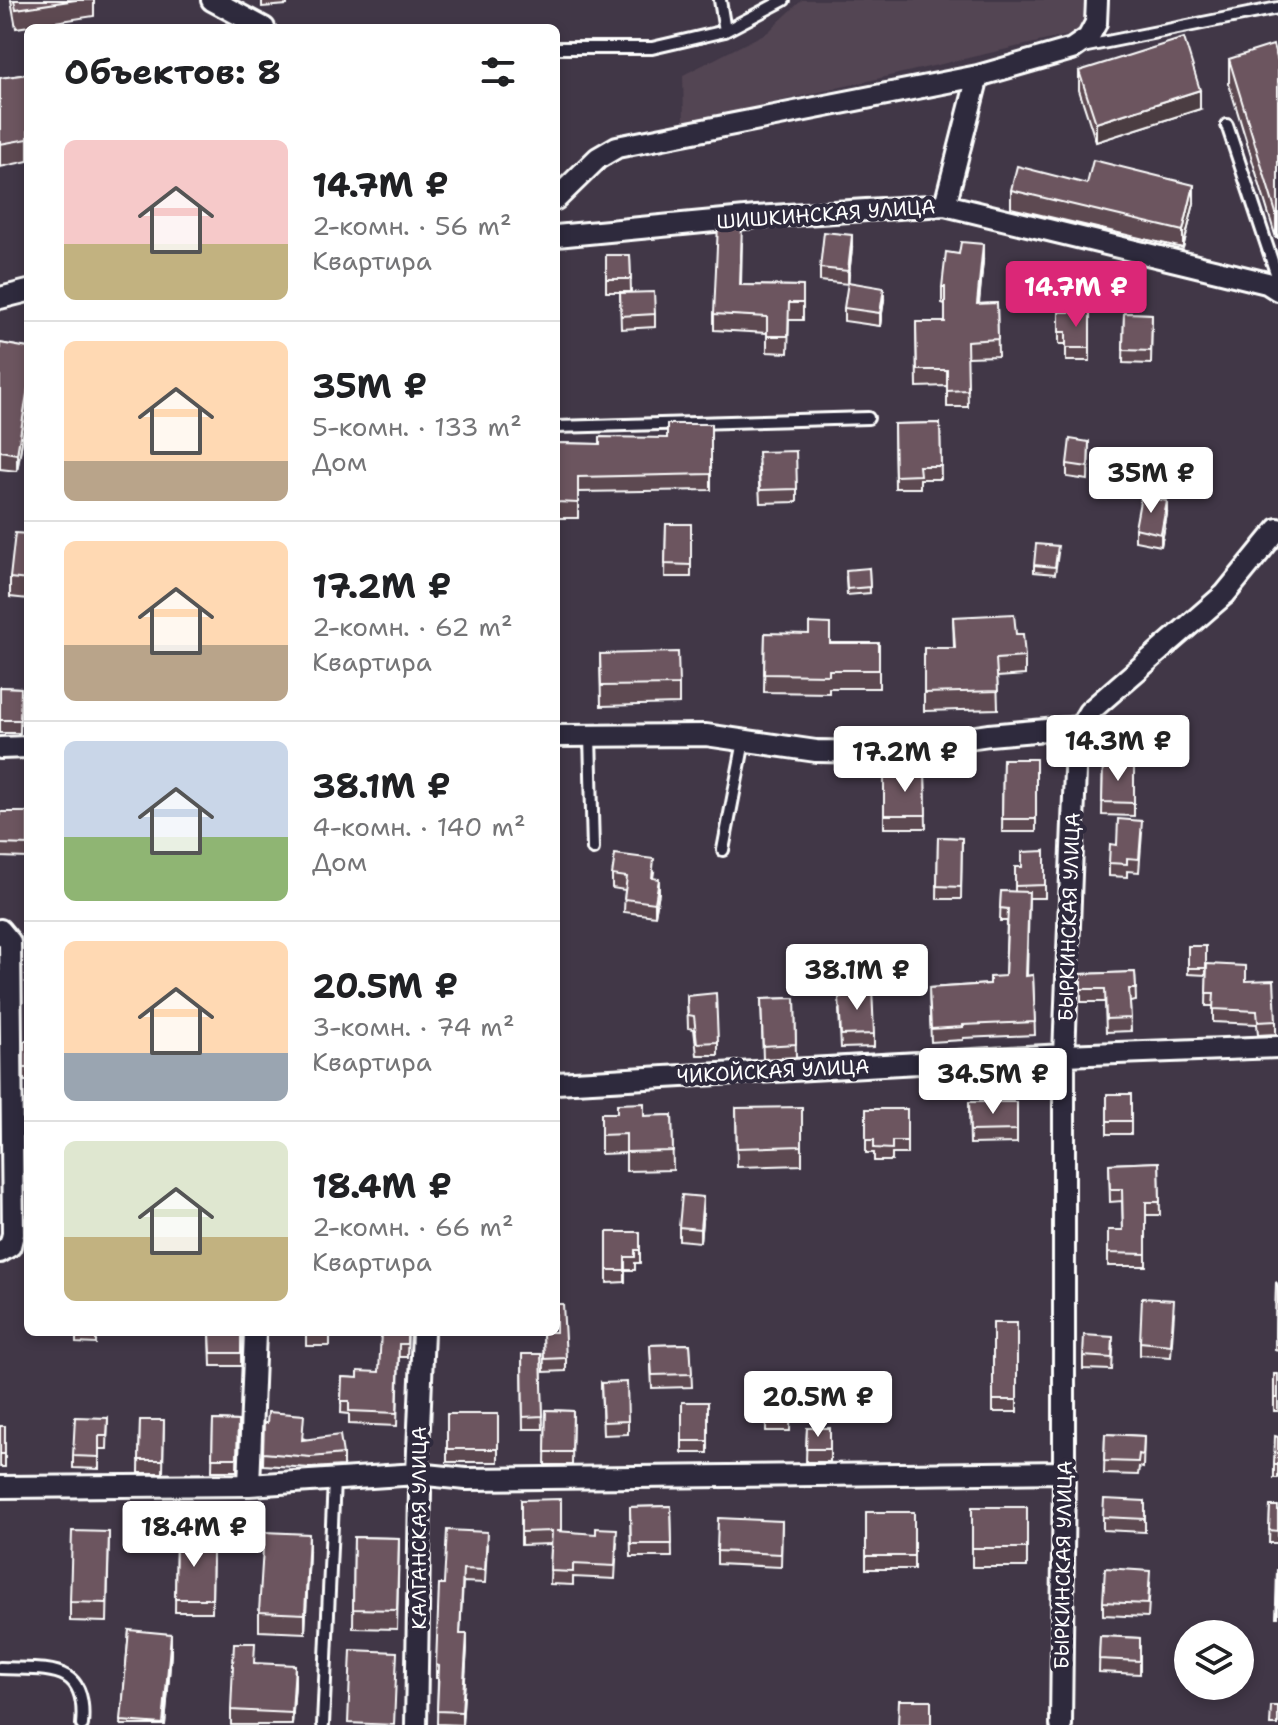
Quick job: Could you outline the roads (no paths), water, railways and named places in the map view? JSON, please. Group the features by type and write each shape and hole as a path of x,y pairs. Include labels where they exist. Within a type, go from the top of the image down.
{"street":[{"path":"212,0 257,24"},
{"path":"560,195 598,158 617,147 978,76 1072,49 1088,38 1096,23 1097,0"},
{"path":"945,205 978,76"},
{"name":"ШИШКИНСКАЯ УЛИЦА","path":"560,236 756,217 945,205 1267,283 1278,290"},
{"path":"0,298 24,292"},
{"path":"560,736 706,735 816,751 872,752 989,735 1080,727 1089,712 1225,594 1278,529"},
{"name":"БЫРКИНСКАЯ УЛИЦА","path":"1061,1725 1064,1055 1076,745 1080,727"},
{"path":"0,748 24,747"},
{"path":"0,930 10,942 13,1234 10,1246 0,1252"},
{"name":"ЧИКОЙСКАЯ УЛИЦА","path":"560,1083 1064,1055 1278,1047"},
{"path":"249,1485 255,1336"},
{"name":"КАЛГАНСКАЯ УЛИЦА","path":"416,1725 420,1492 417,1474 423,1336"},
{"path":"0,1487 249,1485 417,1474 466,1479 1064,1472"}],"lane":[{"path":"720,0 725,31"},
{"path":"560,48 652,48 725,31 784,0"},
{"path":"1072,49 1278,8"},
{"path":"1227,125 1278,279"},
{"path":"560,427 868,418"},
{"path":"590,736 593,849"},
{"path":"723,850 744,741"},
{"path":"323,1725 334,1480"},
{"path":"0,1668 65,1673 79,1687 84,1710 82,1725"}]}
